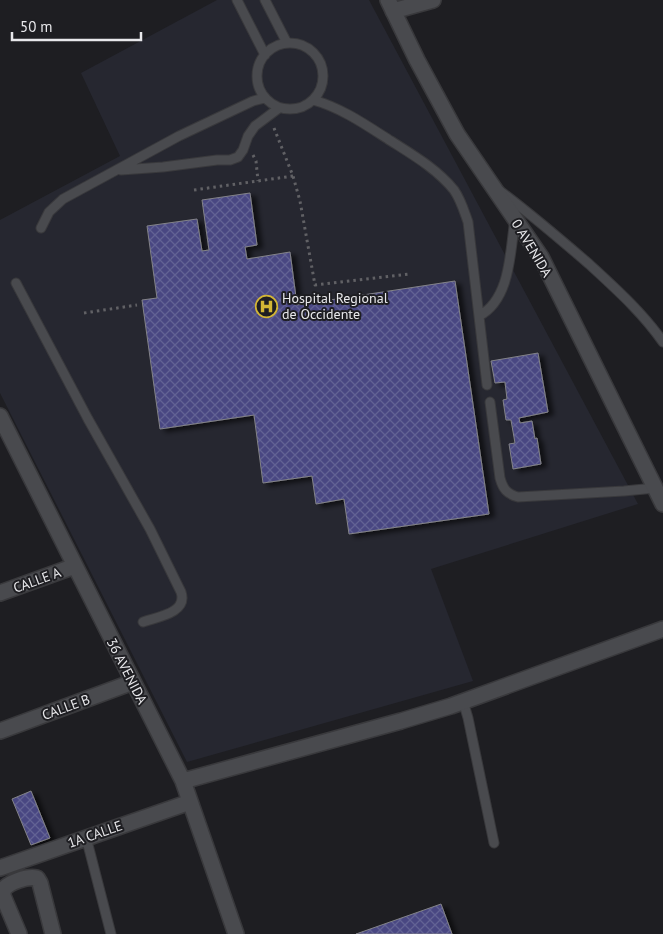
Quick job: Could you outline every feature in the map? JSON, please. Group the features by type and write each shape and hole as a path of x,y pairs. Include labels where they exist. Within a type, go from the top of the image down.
{"street":[{"path":"391,6 433,0"},
{"name":"0 AVENIDA","path":"391,6 417,60 458,134 541,257 663,504"},
{"name":"36 AVENIDA","path":"0,416 183,781 236,934"},
{"name":"CALLE A","path":"0,593 75,566"},
{"path":"183,781 401,721 463,701 663,629"},
{"name":"CALLE B","path":"0,731 133,682"},
{"name":"1A CALLE","path":"0,868 190,802"},
{"path":"20,934 3,896 3,890 6,886 32,877 37,878 40,883 53,934"}],"lane":[{"path":"237,0 265,55"},
{"path":"265,0 287,43"},
{"path":"118,170 230,160 238,157 255,126 269,114 279,108 297,108 313,100 320,90 322,67 317,57 308,49 298,44 287,43 278,45 265,55 260,62 257,72 260,90 265,98 279,108"},
{"path":"41,228 49,212 64,200 179,136 228,112 265,98"},
{"path":"313,100 330,105 352,116 415,156 440,176 454,191 462,204 468,222 487,385"},
{"path":"494,186 538,220 626,298 642,314 663,342"},
{"path":"479,316 491,308 506,277 515,218"},
{"path":"16,283 88,419 150,529 181,592 183,602 179,608 143,622"},
{"path":"490,402 500,478 503,488 509,494 518,497 624,492 656,488"},
{"path":"463,701 494,843"},
{"path":"86,837 111,934"}],"path":[{"path":"269,114 293,176 300,201 315,285 410,274"},
{"path":"243,150 255,156 258,181"},
{"path":"194,190 293,176"},
{"path":"84,313 137,305"}],"shaded area":[{"name":"Hospital Regional de Occidente","path":"217,0 369,0 638,504 431,569 473,681 187,762 0,393 0,220 120,156 81,73"}],"building":[{"path":"250,193 257,245 245,247 247,259 290,252 297,305 455,281 489,514 349,534 344,499 316,504 312,476 263,483 254,415 160,429 142,300 157,298 147,226 197,219 202,251 209,250 202,200"},
{"path":"538,353 548,412 519,418 520,423 532,421 541,464 513,469 509,444 515,443 511,420 506,420 503,400 507,399 505,382 495,383 491,361"},
{"path":"31,791 50,838 31,845 12,799"},
{"path":"441,904 452,934 356,934"}],"place":[{"name":"Hospital Regional de Occidente","path":"266,306"}]}
